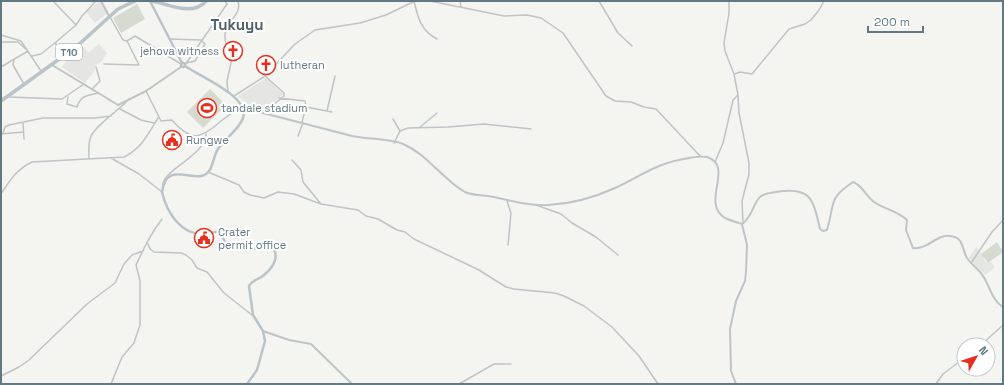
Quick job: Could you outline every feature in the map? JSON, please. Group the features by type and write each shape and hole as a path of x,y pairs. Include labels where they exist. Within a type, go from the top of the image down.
{"highway":[{"name":"T10","path":"1,101 66,55 118,9 135,1"},
{"path":"151,1 163,2 193,9 206,1"}],"main road":[{"path":"151,1 183,65 234,96 244,108 243,119 218,148 208,172 201,176 185,173 173,175 163,187 162,192 172,216 185,229 192,233 220,232 225,242 231,247 254,249 265,242 272,245 276,256 275,263 265,275 253,281 249,286 252,315 263,331 265,341 263,353 257,370 247,384"}],"street":[{"path":"54,1 76,25"},
{"path":"32,56 41,54 76,25 96,1"},
{"path":"101,1 123,40 127,41 139,65 104,64"},
{"path":"183,65 223,11 227,4 225,1"},
{"path":"228,92 226,80 232,58 227,48 224,36 231,20 237,13 239,7 238,1"},
{"path":"234,96 265,76 295,44 316,30 360,23 386,15 414,1 421,26 437,39"},
{"path":"430,1 504,16 534,15 559,29 606,96 615,101 631,102 644,107 656,109 700,157"},
{"path":"460,1 461,7"},
{"path":"599,1 618,33 632,46"},
{"path":"729,1 729,13 724,43 725,51 734,74 738,95 739,113 749,163 749,174 742,201 742,223 747,245 746,272 745,280 736,302 730,330 731,371 736,384"},
{"path":"734,74 736,72 752,74 789,29 805,24 811,20 824,1"},
{"path":"1,35 21,41 42,72"},
{"path":"127,41 135,36 183,65"},
{"path":"52,65 118,105 146,91 183,65 193,62 205,44 201,40 170,40"},
{"path":"1,42 18,42 28,51"},
{"path":"56,42 59,51 66,55"},
{"path":"1,68 28,51"},
{"path":"14,60 13,65 24,85"},
{"path":"92,89 100,81 96,67"},
{"path":"263,113 279,98 284,96 284,93 265,76"},
{"path":"327,111 335,76"},
{"path":"7,97 62,99 68,97 84,84"},
{"path":"146,91 158,118 161,121 172,120 180,130 195,136 206,134 243,105"},
{"path":"68,97 67,104 77,107 80,100 85,95 98,93"},
{"path":"715,162 723,143 733,100 738,95"},
{"path":"279,98 305,101 306,107 298,136"},
{"path":"89,158 90,138 106,119 120,109 127,101"},
{"path":"306,107 332,112"},
{"path":"244,108 354,136 402,144 431,163 450,181 465,192 535,205 561,214 572,223 596,237 618,255"},
{"path":"120,109 141,120 154,123"},
{"path":"420,128 437,113"},
{"path":"22,132 2,134 5,127 43,118 95,118 111,116"},
{"path":"1,194 16,172 32,162 124,157 131,153 146,139 158,118"},
{"path":"393,119 400,131"},
{"path":"23,123 22,132 24,139"},
{"path":"400,131 420,128 484,124 531,129"},
{"path":"394,143 400,131"},
{"path":"163,187 164,180 170,173 193,157 202,144 206,134"},
{"path":"535,205 564,204 589,198 614,188 652,168 670,161 708,157 715,162 720,176 715,194 716,205 724,218 742,223"},
{"path":"111,158 139,174 162,192"},
{"path":"292,160 301,170 303,182 320,204"},
{"path":"208,172 239,185 244,192 250,195 264,198 278,192 294,194 320,204 358,210 366,216 378,219 397,230 405,232 414,239 479,270 506,287 555,293 564,296 584,306 612,327 638,356 658,384"},
{"path":"742,223 752,213 759,198 763,195 791,189 802,193 811,200 820,229 823,231 827,230 833,200 853,182 856,183 869,198 878,205 897,213 907,220 906,230 913,248 924,246 950,236 956,237 963,243 966,257 983,276 997,303 1003,307"},
{"path":"507,200 511,213 508,245"},
{"path":"111,384 122,357 137,338 141,319 140,281 136,265 148,244 149,237 162,219"},
{"path":"971,263 992,232 1003,220"},
{"path":"148,244 150,249 154,252 181,253 186,255 196,264 197,268 207,272 224,293 252,315"},
{"path":"1,376 29,360 87,304 115,283 124,264 132,255 143,251"},
{"path":"990,337 1003,325"},
{"path":"263,331 289,340 311,344 352,384"},
{"path":"459,384 494,364 511,364"},
{"path":"936,384 943,374 956,364"}],"shaded area":[{"path":"100,1 109,12 95,23 86,12"},
{"path":"137,4 145,19 121,33 113,18"},
{"path":"99,44 107,53 101,62 96,65 94,71 85,83 62,67 70,56 84,47 88,53"},
{"path":"266,78 283,94 264,111 250,107 238,96"},
{"name":"tandale stadium","path":"210,89 226,105 203,128 187,112"},
{"path":"997,242 1003,252 988,263 981,254"},
{"path":"976,247 980,251 986,263 991,262 995,267 985,275 969,258"}],"place":[{"name":"jehova witness","path":"233,51"},
{"name":"lutheran","path":"266,65"},
{"name":"tandale stadium","path":"207,108"},
{"name":"Rungwe","path":"172,140"},
{"name":"Crater permit office","path":"204,238"}],"district":[{"name":"Tukuyu","path":"237,24"}]}
